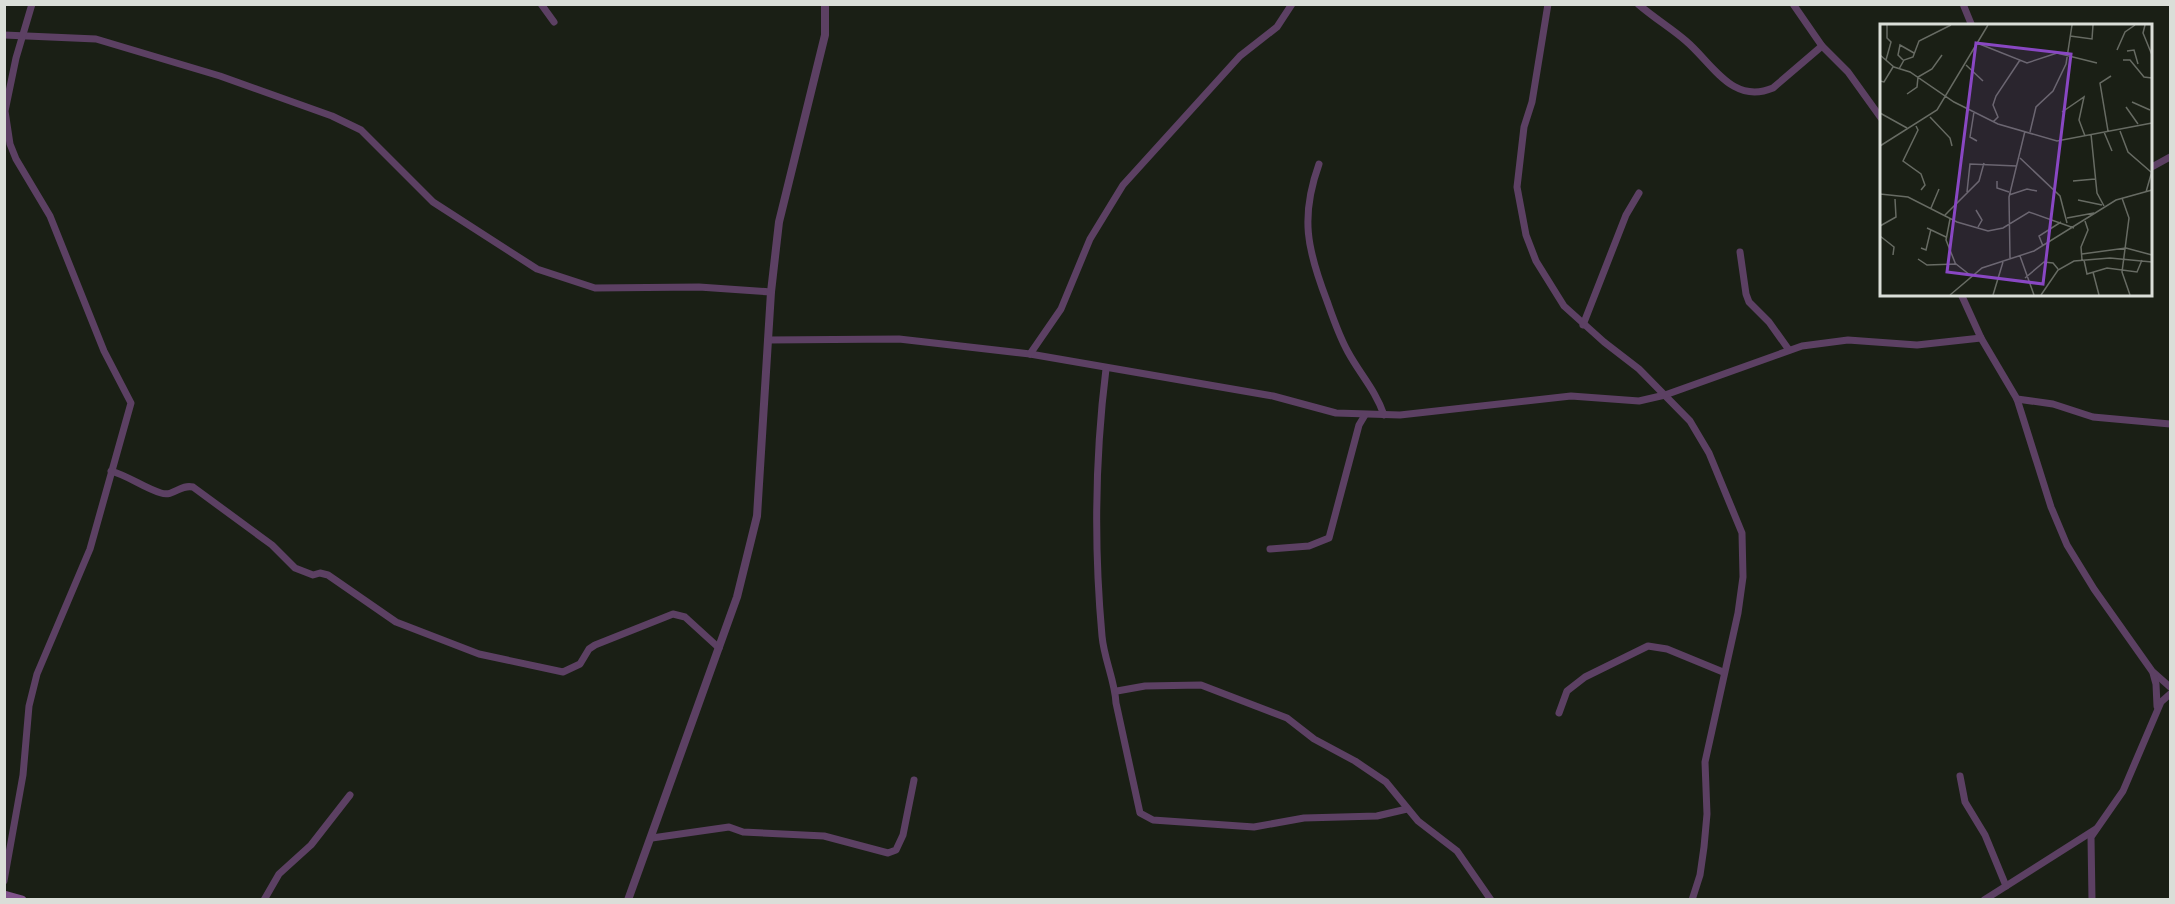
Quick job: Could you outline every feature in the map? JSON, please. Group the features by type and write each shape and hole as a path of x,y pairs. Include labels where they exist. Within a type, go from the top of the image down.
{"main road":[{"path":"4,895 22,900"}],"street":[{"path":"4,881 23,775 30,706 37,674 90,549 131,403 104,351 50,216 15,159 10,144 5,111 16,58 32,4"},
{"path":"541,4 554,22"},
{"path":"628,900 737,597 757,516 771,292 779,222 825,35 825,4"},
{"path":"1030,354 1061,309 1090,239 1127,179 1185,115 1206,97 1235,62 1277,27 1292,4"},
{"path":"1548,4 1532,102 1522,138 1518,198 1526,235 1536,261 1564,306 1583,325 1639,369 1698,434 1742,533 1743,577 1738,613 1723,672 1705,762 1707,814 1704,847 1700,875 1692,900"},
{"path":"1638,4 1686,41 1722,79 1741,90 1764,92 1773,88 1822,46"},
{"path":"1793,4 1822,46 1848,72 1880,117"},
{"path":"1963,4 1971,24"},
{"path":"4,35 96,39 220,76 332,116 361,130 433,202 537,269 595,288 699,287 771,292"},
{"path":"2151,167 2170,157"},
{"path":"1319,164 1311,186 1307,232 1309,253 1338,332 1348,352 1377,396 1384,415"},
{"path":"1583,325 1626,215 1639,193"},
{"path":"1740,252 1749,302 1769,322 1789,350"},
{"path":"1962,296 1981,338 2017,399 2051,507 2067,545 2094,589 2152,671 2170,687"},
{"path":"768,340 899,339 1030,354 1106,369 1273,396 1336,413 1384,415 1439,413 1495,403 1571,396 1639,401 1665,395 1789,350 1848,340 1917,345 1981,338"},
{"path":"1106,369 1100,440 1097,559 1102,641 1110,675 1117,691 1116,702 1140,813 1147,818 1254,827 1304,818 1377,816 1407,809"},
{"path":"2017,399 2053,404 2093,417 2170,424"},
{"path":"1270,549 1309,546 1329,538 1359,424 1365,415"},
{"path":"111,471 128,475 162,494 169,494 182,486 193,486 272,545 295,568 313,575 320,573 328,576 396,622 479,654 564,672 580,664 589,649 595,645 673,614 686,617 719,648"},
{"path":"1559,713 1567,691 1585,677 1648,646 1667,649 1723,672"},
{"path":"2152,671 2157,691 2157,712"},
{"path":"1117,691 1145,686 1201,685 1287,718 1332,750 1374,772 1386,782 1418,821 1457,851 1491,900"},
{"path":"2092,900 2091,837 2123,791 2161,702 2170,694"},
{"path":"1960,776 1965,802 1985,835 2006,885"},
{"path":"652,838 729,827 743,832 824,836 888,853 896,850 903,835 914,780"},
{"path":"264,900 279,874 311,845 350,795"},
{"path":"1984,900 2096,828"}]}
